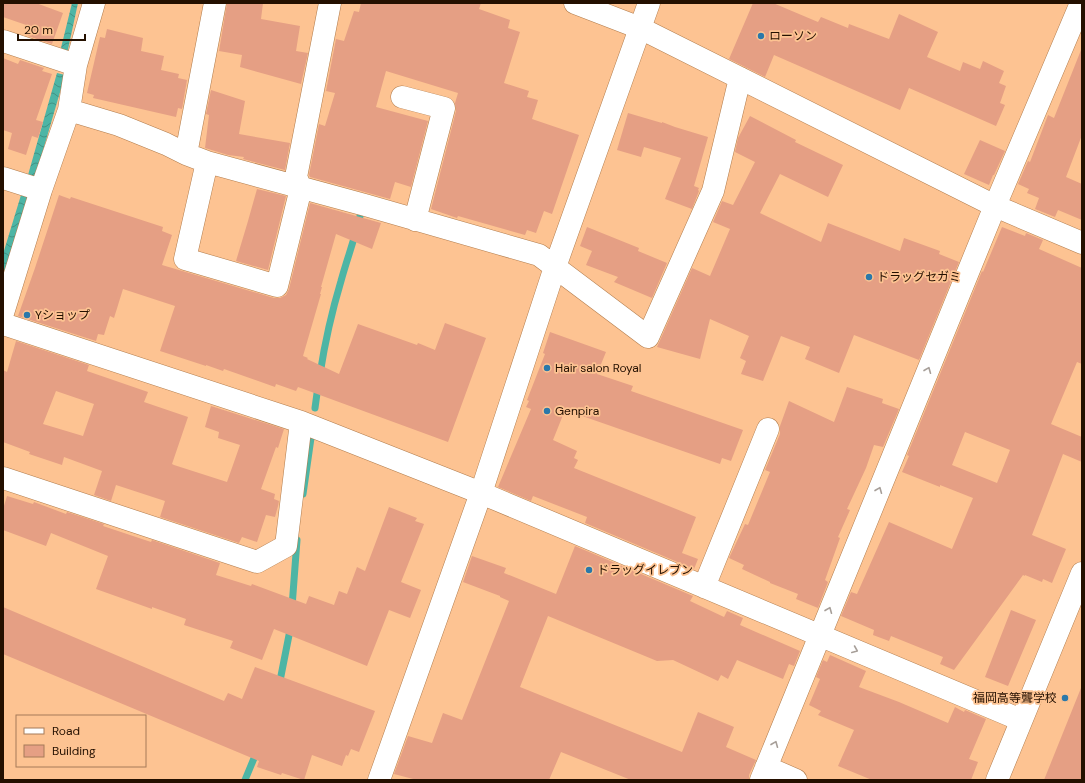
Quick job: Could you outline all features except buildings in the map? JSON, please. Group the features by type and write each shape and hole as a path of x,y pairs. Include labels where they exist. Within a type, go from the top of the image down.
{"street":[{"path":"3,313 41,190 68,110 76,65 94,3"},
{"path":"186,154 214,3"},
{"path":"207,162 185,260 277,286 301,188 296,177 330,3"},
{"path":"575,3 640,28 995,206 1082,243"},
{"path":"384,778 481,493 555,267 649,3"},
{"path":"796,780 763,773 995,206 1081,3"},
{"path":"3,41 76,65"},
{"path":"68,110 119,125 207,162 538,255 648,337 713,191 740,78"},
{"path":"402,97 444,108 415,220"},
{"path":"3,178 41,190"},
{"path":"3,324 301,422 481,493 1021,720"},
{"path":"3,478 257,562 286,546 301,422"},
{"path":"704,587 768,429"},
{"path":"997,780 1082,573"}],"water":[{"path":"72,3 78,3 67,54 60,52"},
{"path":"57,73 65,75 35,178 28,175"},
{"path":"21,195 28,197 3,277 3,254"}],"waterway":[{"path":"320,374 326,338 360,216"},
{"path":"315,408 318,386"},
{"path":"303,494 311,438"},
{"path":"292,607 297,540"},
{"path":"279,686 291,625"},
{"path":"245,780 257,751"}],"place":[{"name":"ローソン","path":"761,36"},
{"name":"ドラッグセガミ","path":"869,277"},
{"name":"Yショップ","path":"27,315"},
{"name":"Hair salon Royal","path":"547,368"},
{"name":"Genpira","path":"547,411"},
{"name":"ドラッグイレブン","path":"589,570"},
{"name":"福岡高等聾学校","path":"1065,698"}]}
